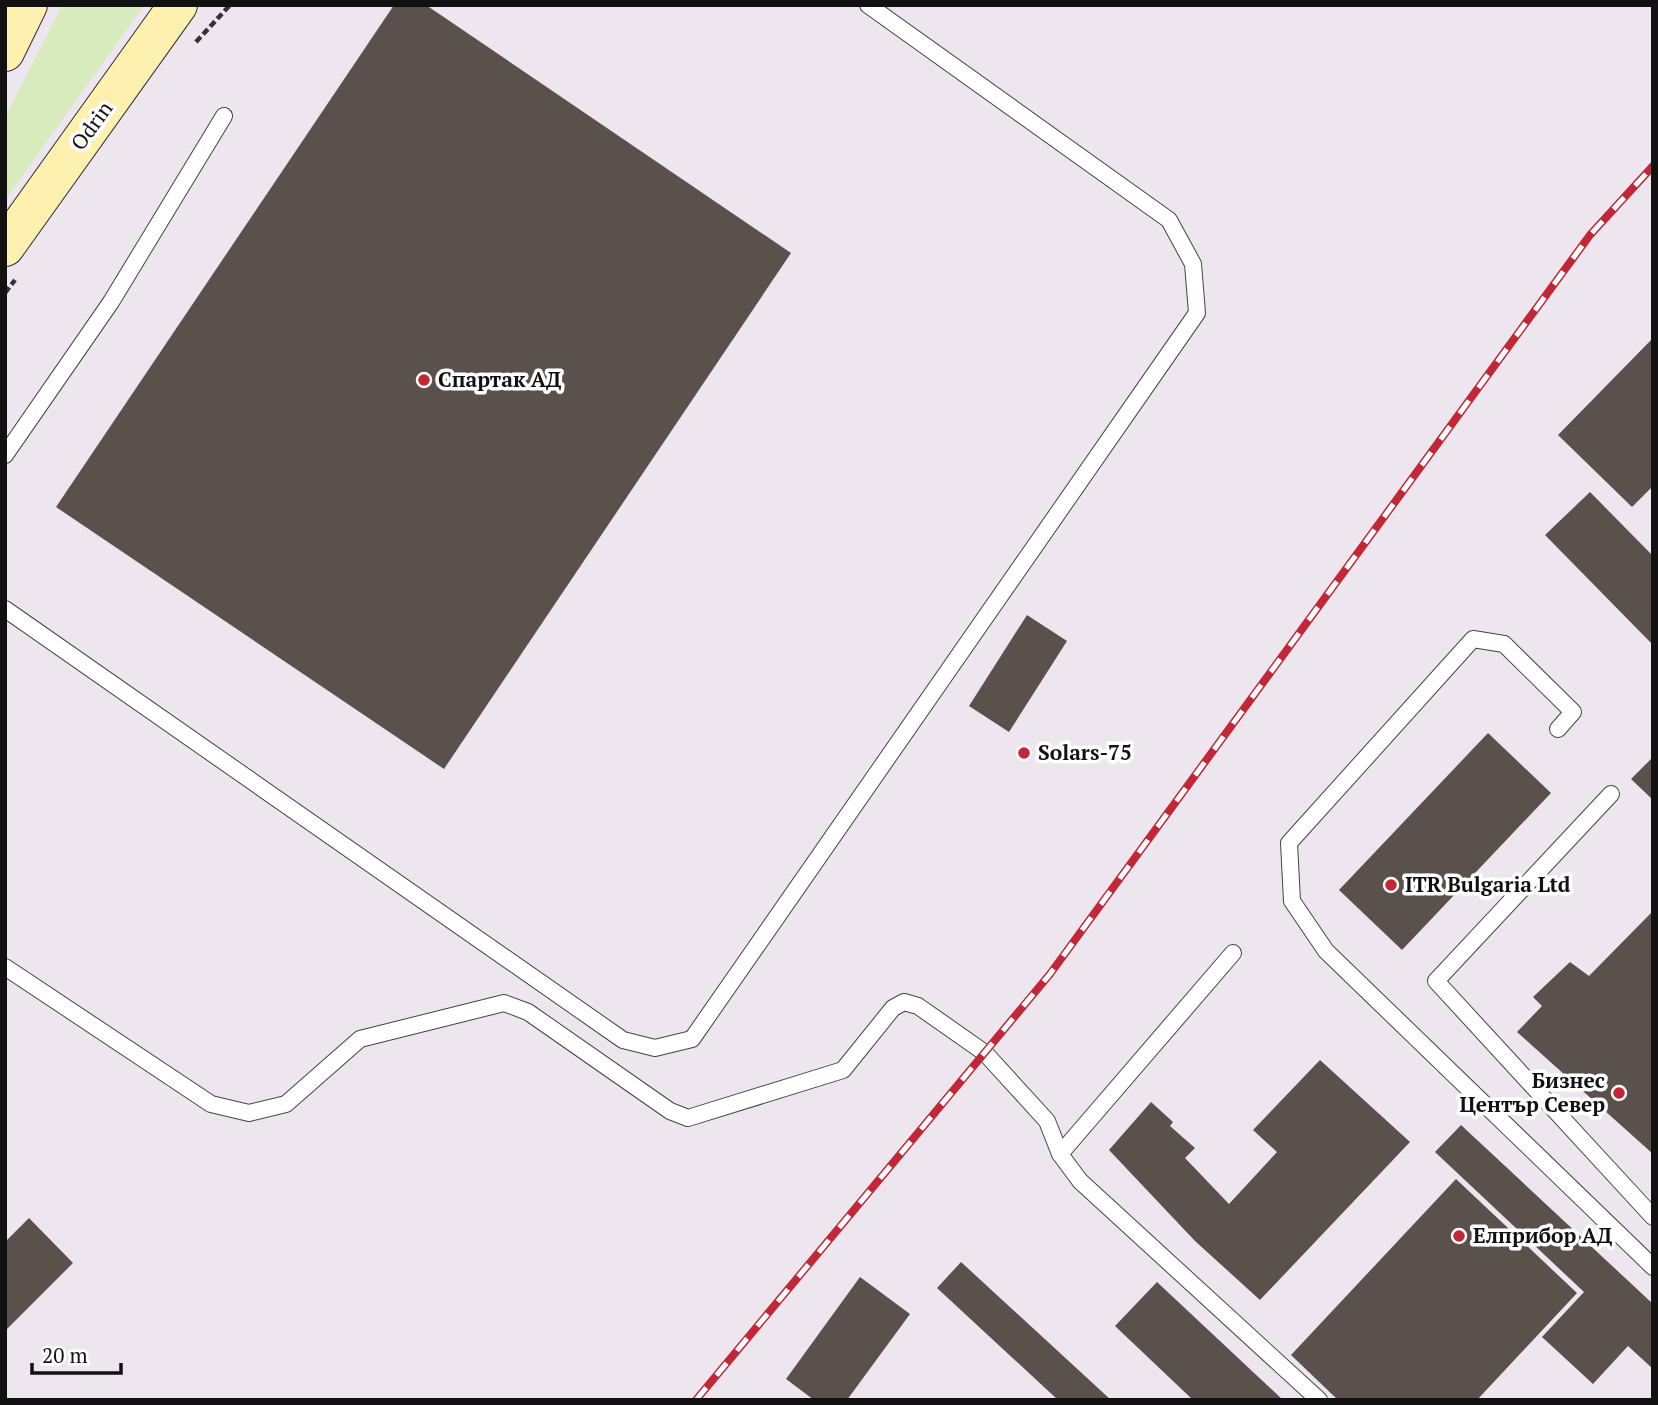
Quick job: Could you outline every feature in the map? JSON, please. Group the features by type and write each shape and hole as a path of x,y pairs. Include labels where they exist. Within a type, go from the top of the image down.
{"main road":[{"path":"5,52 28,5"},
{"name":"Odrin","path":"5,247 178,5"}],"lane":[{"path":"151,44 196,5"},
{"path":"5,609 623,1040 655,1048 692,1039 1197,313 1193,264 1169,220 868,5"},
{"path":"5,455 111,302 224,116"},
{"path":"1558,729 1573,712 1504,644 1473,639 1289,843 1292,901 1326,951 1653,1267"},
{"path":"1611,794 1436,981 1653,1217"},
{"path":"1060,1154 1233,953"},
{"path":"5,967 211,1104 249,1113 286,1104 360,1039 503,1003 528,1012 670,1111 688,1118 842,1070 893,1008 904,1002 918,1006 985,1052 1047,1121 1060,1154 1080,1181 1319,1400"}],"shaded area":[{"path":"5,5 1653,5 1653,1400 5,1400"}],"green space":[{"path":"62,5 144,5 5,200 5,118"}],"building":[{"name":"Спартак АД","path":"394,5 426,5 791,253 444,769 56,507"},
{"path":"1653,338 1653,486 1632,507 1558,435"},
{"path":"1590,492 1653,556 1653,645 1545,535"},
{"path":"1027,615 1067,641 1009,732 969,706"},
{"path":"1488,733 1551,793 1402,950 1339,890"},
{"path":"1653,757 1653,800 1631,779"},
{"name":"Бизнес Център Север","path":"1653,911 1653,1154 1517,1032 1542,1006 1533,997 1570,962 1589,976"},
{"path":"1320,1060 1410,1142 1260,1300 1195,1241 1109,1150 1151,1102 1173,1122 1170,1126 1195,1148 1185,1158 1229,1204 1277,1152 1253,1130"},
{"path":"1461,1125 1653,1304 1653,1369 1628,1346 1593,1384 1542,1337 1584,1292 1435,1152"},
{"name":"Елприбор АД","path":"1456,1179 1577,1293 1477,1400 1338,1400 1291,1355"},
{"path":"29,1218 73,1263 5,1331 5,1242"},
{"path":"961,1262 1111,1400 1058,1400 937,1288"},
{"path":"860,1277 910,1314 847,1400 814,1400 786,1379"},
{"path":"1157,1282 1283,1400 1193,1400 1115,1326"}],"railway":[{"path":"696,1400 1050,974 1590,235 1653,166"}],"place":[{"name":"Спартак АД","path":"424,380"},
{"name":"Solars-75","path":"1024,753"},
{"name":"ITR Bulgaria Ltd","path":"1391,885"},
{"name":"Бизнес Център Север","path":"1619,1093"},
{"name":"Елприбор АД","path":"1459,1236"}]}
